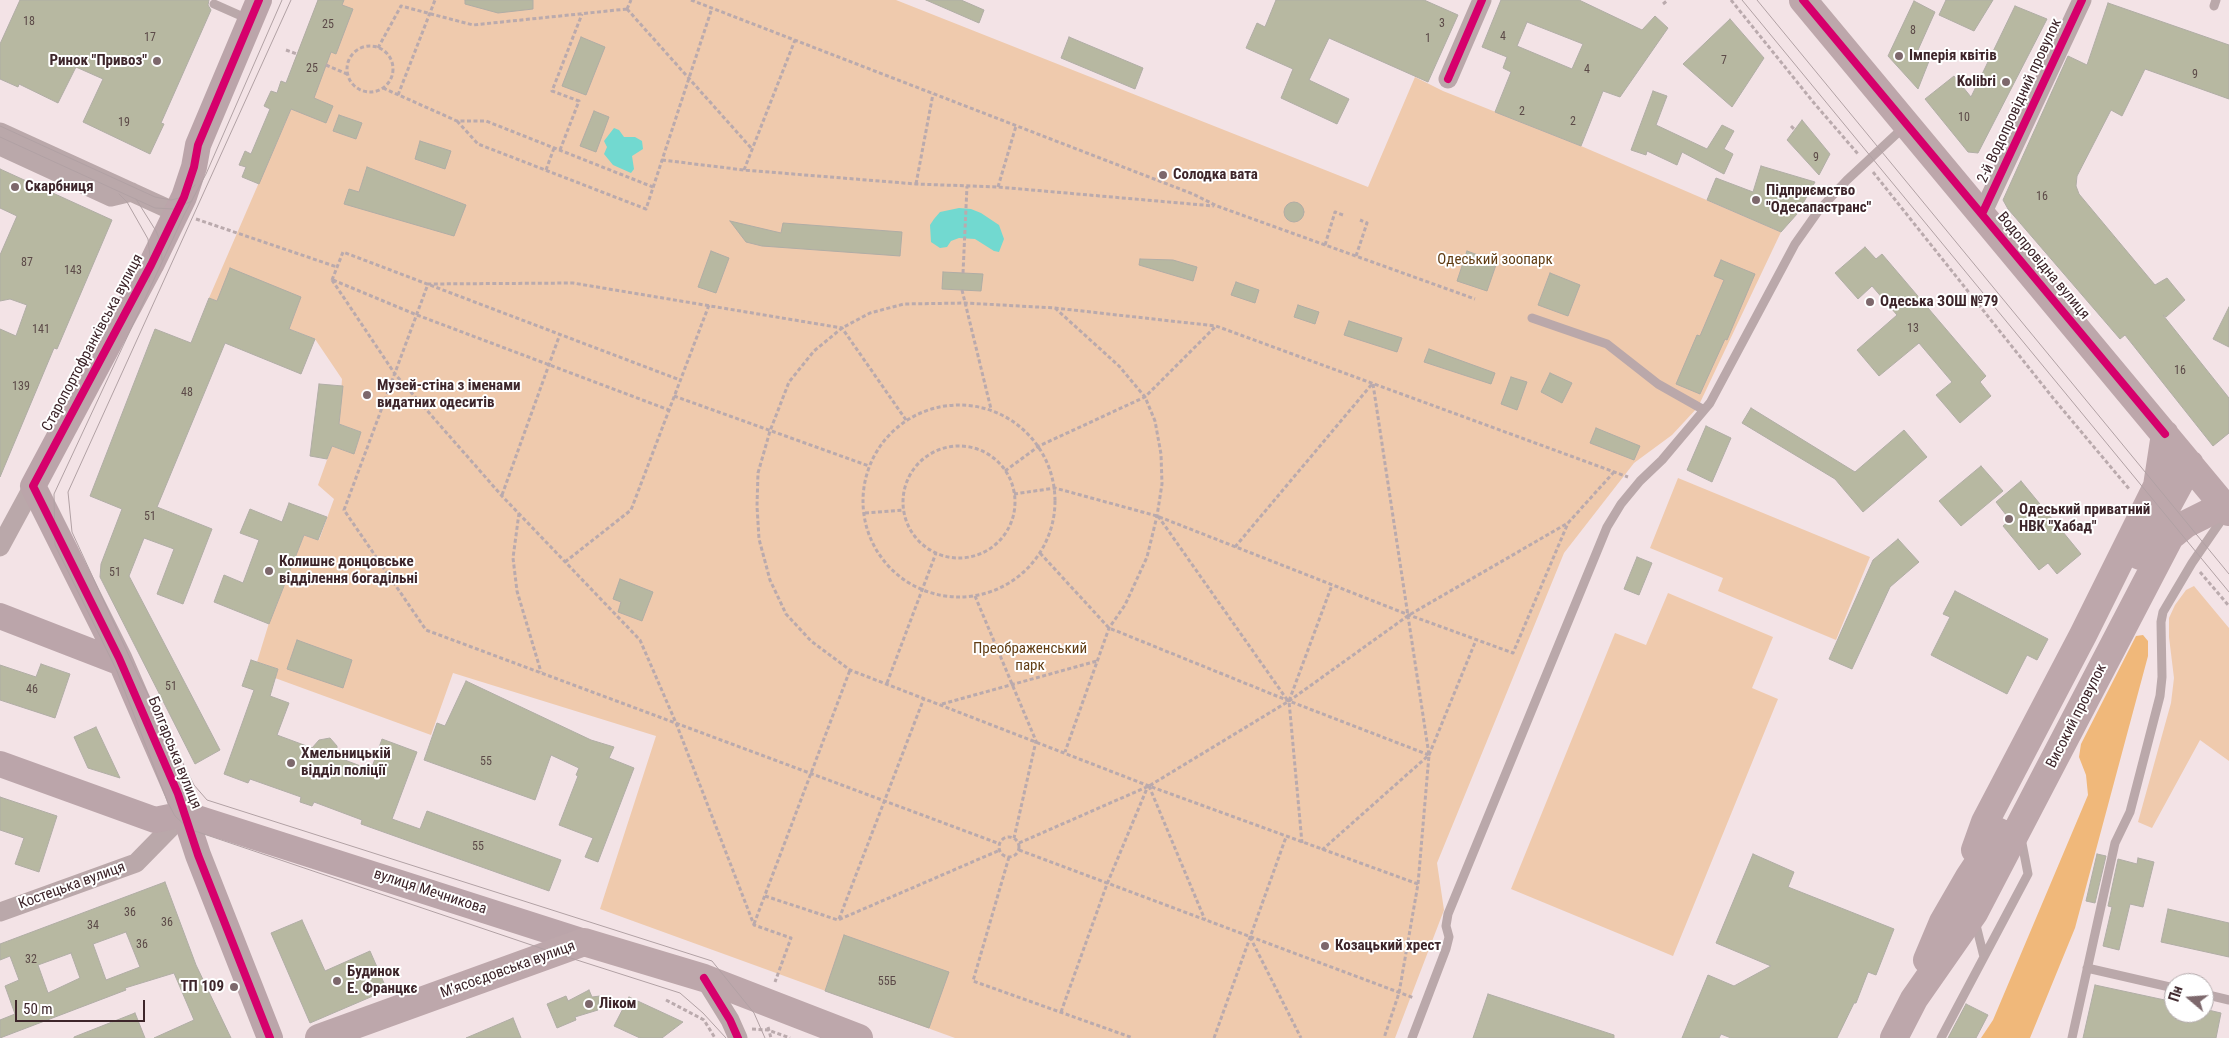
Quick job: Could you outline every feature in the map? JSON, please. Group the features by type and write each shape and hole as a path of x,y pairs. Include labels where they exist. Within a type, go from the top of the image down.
{"main road":[{"name":"Водопровідна вулиця","path":"1809,3 1907,124 2227,509"},
{"name":"Високий провулок","path":"1949,948 1965,903 1975,849 1985,822 2083,634 2156,486 2165,434"},
{"name":"Високий провулок","path":"1914,1000 1923,969 1935,940 1969,877 2007,817 2157,522 2190,464"},
{"name":"Високий провулок","path":"1894,1038 1914,1000 1974,913 2170,537 2176,530 2186,524 2227,509"},
{"name":"вулиця Мечникова","path":"584,942 704,978 859,1038"},
{"name":"Мʼясоєдовська вулиця","path":"319,1038 584,942"}],"street":[{"path":"194,167 207,149 271,0"},
{"path":"1448,79 1482,0"},
{"name":"2-й Водопровідний провулок","path":"1982,214 2082,0"},
{"path":"194,167 198,145 255,10"},
{"path":"0,118 122,173 132,192"},
{"path":"0,132 176,212"},
{"path":"0,146 111,198 132,192"},
{"name":"Старопортофранківська вулиця","path":"0,547 151,265 184,197 194,167"},
{"name":"Болгарська вулиця","path":"33,486 121,663 178,794 270,1038"},
{"path":"0,616 121,663"},
{"name":"вулиця Мечникова","path":"0,764 155,820 184,814 584,942"},
{"name":"Костецька вулиця","path":"0,912 136,863 184,814"},
{"path":"704,978 730,1020 738,1038"}],"lane":[{"path":"214,4 255,10"},
{"path":"1412,1038 1446,949 1449,938 1446,926 1448,914 1607,527 1640,481 1662,460 1710,403 1795,244 1818,210 1907,124"},
{"path":"1532,318 1607,344 1658,384 1704,410"},
{"path":"2072,1038 2115,843 2130,812 2160,696 2162,677 2160,622 2163,612 2227,509"},
{"path":"1941,1038 2028,874 2019,828"},
{"path":"1974,913 1984,958"},
{"path":"2087,968 2164,986"},
{"path":"2214,996 2229,1000"}],"path":[{"path":"398,95 435,0"},
{"path":"627,9 630,0"},
{"path":"691,0 1193,194 1217,206 1475,299"},
{"path":"1663,4 1668,0"},
{"path":"1731,0 1814,103 1866,163 2053,398 2132,492"},
{"path":"378,48 400,6 473,25 627,9"},
{"path":"457,120 478,144 646,209 712,8"},
{"path":"627,9 752,150"},
{"path":"560,150 579,101 552,91 582,14"},
{"path":"744,170 795,40"},
{"path":"366,46 378,48 388,55 392,66 390,78 382,88 371,92 364,91 353,85 347,74 348,62 355,52 366,46"},
{"path":"286,50 297,54"},
{"path":"326,66 347,74"},
{"path":"382,88 457,120 486,121 654,187"},
{"path":"916,184 933,94"},
{"path":"998,187 1016,126"},
{"path":"1791,126 1795,130"},
{"path":"546,170 554,148"},
{"path":"662,160 744,170 916,184 998,187 1217,206"},
{"path":"964,273 967,186"},
{"path":"176,212 337,267"},
{"path":"1324,244 1335,212 1343,215"},
{"path":"1356,256 1367,223 1360,220"},
{"path":"332,280 343,252 680,380"},
{"path":"332,280 417,315 669,410"},
{"path":"332,280 395,374 502,496 640,640 676,723 754,925 791,938"},
{"path":"428,284 573,283 842,328 906,420"},
{"path":"428,284 344,510 426,630 1000,844"},
{"path":"962,290 990,409"},
{"path":"1418,884 1149,786 850,670 811,641 786,614 770,580 760,539 757,506 758,474 770,431 789,382 814,351 842,328 870,313 904,304 965,303 1054,308 1216,326 1640,481"},
{"path":"565,562 630,510 709,305"},
{"path":"1054,308 1118,366 1145,397 1155,421 1161,454 1162,484 1157,516 1147,557 1125,605 1109,628 1065,753"},
{"path":"1005,470 1039,446 1145,397 1216,326"},
{"path":"502,496 560,334"},
{"path":"1235,547 1373,384"},
{"path":"1373,384 1429,755 1418,884 1399,993 1384,1038"},
{"path":"674,396 870,466"},
{"path":"962,404 990,409 1009,418 1026,431 1039,446 1046,459 1055,488 1055,511 1050,533 1040,553 1023,573 1000,588 975,596 948,597 922,591 899,577 881,557 868,534 863,493 870,466 884,440 906,420 932,408 962,404"},
{"path":"953,445 969,446 985,451 999,461 1009,476 1014,494 1015,509 1010,526 1000,540 987,551 970,557 953,558 936,553 922,545 912,532 905,518 905,485 912,470 923,458 937,450 953,445"},
{"path":"1019,843 1149,786 1289,701 1409,615 1568,523 1614,472"},
{"path":"1014,494 1055,488 1157,516 1409,615 1513,653 1568,523"},
{"path":"864,513 904,510"},
{"path":"519,513 513,558 517,591 541,673"},
{"path":"1157,516 1289,701"},
{"path":"887,684 936,553"},
{"path":"1040,553 1109,628 1429,755"},
{"path":"2192,564 2229,606"},
{"path":"1302,843 1289,701 1332,585"},
{"path":"975,596 1036,741 1014,838"},
{"path":"1322,850 1429,755 1476,640"},
{"path":"941,704 1098,661"},
{"path":"754,925 850,670"},
{"path":"838,920 924,698"},
{"path":"1061,1012 1107,884 1149,786"},
{"path":"1149,786 1205,920"},
{"path":"1007,837 1014,838 1019,843 1019,850 1015,855 1009,857 1003,855 1000,850 1000,844 1007,837"},
{"path":"1214,1038 1286,837"},
{"path":"765,896 838,920 1000,850"},
{"path":"1019,850 1425,1003"},
{"path":"1009,857 973,980 1133,1038"},
{"path":"1250,936 1302,1038"},
{"path":"666,1000 704,1020 715,1038"}],"green space":[{"name":"Преображенський парк","path":"318,0 896,0 1368,187 1415,77 1443,91 1581,146 1781,232 1698,407 1672,435 1634,463 1564,553 1437,863 1444,910 1395,1038 955,1038 600,909 656,736 453,673 431,735 275,678 278,669 257,662 269,623 304,535 319,540 334,499 318,485 332,446 354,453 361,432 339,424 342,379 315,339 209,298 299,90 305,72 292,67"},
{"path":"1678,478 1870,557 1836,640 1718,591 1723,578 1650,548"},
{"path":"2194,586 2229,628 2229,761 2200,740 2152,828 2138,822 2171,703 2174,678 2169,637 2169,618 2175,605 2186,590"},
{"path":"1668,593 1773,637 1752,688 1778,699 1673,956 1511,889 1615,633 1646,645"}],"shaded area":[{"path":"2143,635 2148,641 2148,656 2075,928 2030,1038 1981,1038 1993,1020 2088,795 2086,775 2079,757 2081,744 2136,636"}],"water":[{"path":"614,128 619,130 624,137 635,137 642,141 643,149 632,156 634,169 631,173 613,165 604,154 607,147 604,141"},
{"path":"959,208 971,209 981,213 999,225 1004,239 999,252 994,251 975,239 959,238 951,241 947,247 940,248 931,242 930,225 934,219 940,212"}],"building":[{"path":"20,0 209,0 208,5 211,10 161,123 164,124 150,154 83,122 103,79 76,67 58,103 19,84 18,87 0,79 0,44"},
{"path":"318,0 344,0 342,5 353,9 336,54 331,52 314,98 333,106 326,123 291,109 259,184 242,177 246,167 239,165 245,151 251,154 270,109 264,106 271,91 277,93 281,81 286,83"},
{"path":"465,0 533,0 533,9 498,13 465,4"},
{"path":"926,0 961,0 984,10 979,23"},
{"path":"1276,0 1424,0 1458,15 1428,82 1329,38 1309,80 1349,99 1337,124 1281,98 1293,69 1246,48 1257,23 1265,27"},
{"path":"1501,0 1579,0 1642,30 1655,16 1668,28 1620,97 1603,91 1581,146 1495,112 1511,72 1503,68 1507,57 1482,47","holes":["1527,22 1583,44 1572,69 1517,46"]},
{"path":"1946,0 1993,0 1974,31 1939,15"},
{"path":"1914,1 1935,12 1918,50 1931,56 1918,89 1888,56"},
{"path":"2108,3 2229,45 2229,99 2145,69 2122,116 2111,110 2077,176 2076,186 2079,194 2155,285 2167,278 2185,300 2166,317 2163,315 2229,398 2229,433 2213,446 2125,335 2120,339 2008,209 2003,200 2068,56 2087,65"},
{"path":"2015,6 2047,19 1978,153 1968,152 1925,99 1954,76 1971,97"},
{"path":"1730,19 1764,58 1732,107 1683,64"},
{"path":"581,37 605,47 586,95 562,86"},
{"path":"1069,37 1143,68 1135,89 1061,58"},
{"path":"1653,91 1667,96 1656,125 1707,149 1722,125 1734,131 1724,149 1733,154 1724,174 1682,152 1677,165 1647,151 1646,155 1631,150"},
{"path":"594,111 609,117 596,152 580,146"},
{"path":"339,115 362,123 356,139 333,131"},
{"path":"1802,120 1830,154 1819,175 1787,140"},
{"path":"420,141 451,151 445,169 415,159"},
{"path":"1761,166 1815,182 1797,214 1781,232 1707,200 1716,178 1753,192"},
{"path":"367,167 466,205 454,236 344,204 349,189 359,192"},
{"path":"0,169 112,220 57,349 54,348 0,477 0,329 16,336 27,305 10,299 0,301 0,255 17,216 0,208"},
{"path":"1294,202 1301,205 1304,212 1301,219 1294,222 1287,219 1284,212 1287,205"},
{"path":"730,221 781,233 783,223 902,232 900,256 762,246 746,242"},
{"path":"1865,247 1876,259 1882,254 1986,376 1980,382 1991,396 1960,423 1936,395 1952,382 1919,343 1879,376 1857,350 1897,315 1872,286 1858,299 1835,273"},
{"path":"711,251 729,258 716,293 698,287"},
{"path":"1467,251 1497,262 1487,291 1457,281"},
{"path":"1140,259 1173,260 1197,267 1193,281 1139,265"},
{"path":"1721,260 1755,274 1727,340 1725,339 1700,394 1676,384 1697,335 1700,336 1724,280 1714,276"},
{"path":"230,268 301,297 289,329 315,339 301,374 225,343 157,507 212,529 183,604 157,594 174,549 144,538 129,576 220,750 195,764 100,577 101,564 122,509 90,496 155,329 191,343 209,298 217,301"},
{"path":"943,272 983,274 981,291 942,289"},
{"path":"1550,273 1580,285 1568,316 1538,305"},
{"path":"1236,282 1259,290 1255,303 1231,295"},
{"path":"1298,305 1319,312 1315,324 1294,317"},
{"path":"2229,307 2229,347 2213,339"},
{"path":"1349,321 1402,338 1397,352 1344,335"},
{"path":"1429,349 1495,373 1491,384 1424,362"},
{"path":"1550,373 1572,383 1562,403 1541,392"},
{"path":"1511,377 1527,382 1517,410 1501,404"},
{"path":"319,384 343,386 339,424 361,432 354,454 332,446 327,459 310,456"},
{"path":"1751,408 1855,472 1904,430 1927,457 1863,512 1835,479 1742,423"},
{"path":"1706,426 1731,438 1712,482 1687,470"},
{"path":"1596,428 1640,446 1634,460 1590,443"},
{"path":"1981,466 2003,491 1961,526 1939,501"},
{"path":"2021,481 2081,554 2057,574 2048,563 2039,570 2003,526 2010,520 1996,502"},
{"name":"Колишнє донцовське відділення богадільні","path":"289,503 327,517 318,540 304,535 269,624 214,602 224,575 243,583 259,540 240,533 250,509 282,522"},
{"path":"1898,539 1919,562 1890,587 1852,669 1829,659 1873,560"},
{"path":"1637,557 1652,563 1639,595 1624,589"},
{"path":"620,579 653,592 642,621 618,612 621,602 613,599"},
{"path":"1955,591 2048,639 2037,660 2027,655 2007,694 1931,655 1950,617 1943,614"},
{"path":"297,640 352,660 343,688 287,669"},
{"name":"Хмельницькій відділ поліції","path":"251,660 278,669 270,696 289,703 277,735 312,748 319,740 330,738 337,746 337,757 371,770 382,739 417,752 392,819 420,829 427,811 561,860 549,891 361,824 362,820 314,802 312,806 300,802 301,797 250,779 248,783 224,774 254,690 242,686"},
{"path":"41,664 70,674 55,718 0,700 0,665 36,677"},
{"path":"466,681 591,740 614,747 609,758 634,768 598,862 585,857 593,838 559,825 578,776 576,775 579,768 551,755 535,800 424,760 437,723 445,726"},
{"path":"96,727 120,778 88,768 74,737"},
{"path":"0,797 57,816 39,872 15,864 24,838 0,830"},
{"path":"1753,854 1794,872 1788,887 1894,929 1876,975 1868,972 1856,1003 1854,1003 1837,1038 1731,1038 1721,1034 1719,1038 1682,1038 1708,975 1734,986 1771,966 1716,943"},
{"path":"2097,854 2106,856 2095,903 2086,901"},
{"path":"2138,858 2154,862 2143,907 2130,904 2119,950 2103,946 2112,907 2108,906 2118,859 2137,864"},
{"path":"165,882 196,965 231,1038 154,1038 194,1020 174,973 125,988 126,990 0,1038 0,1020 15,1014 5,986 19,980 10,956 0,960 0,944","holes":["126,932 140,967 106,980 93,944","71,953 80,978 48,993 38,965"]},
{"path":"2168,909 2229,923 2229,957 2161,942"},
{"name":"Будинок Е. Францкє","path":"302,920 325,971 370,951 387,990 310,1023 271,933"},
{"path":"844,935 949,972 929,1028 825,991"},
{"path":"2095,985 2164,1000 2164,1023 2214,1023 2214,1011 2221,1013 2216,1038 2083,1038"},
{"path":"589,990 592,997 600,996 598,1010 575,1017 576,1020 557,1028 547,1004 566,996 568,1001"},
{"path":"1488,994 1614,1035 1614,1038 1473,1038"},
{"path":"629,997 683,1022 662,1038 640,1038 614,1026"},
{"path":"1966,1004 1988,1015 1976,1038 1948,1038"},
{"path":"135,1013 145,1038 74,1038 74,1037"},
{"path":"513,1018 521,1038 466,1038"}],"tram line":[{"path":"282,0 206,174 184,215 54,494 55,545 117,671 168,803 175,816 189,829 555,953 680,993 703,1013 726,1038"},
{"path":"291,0 68,492 72,532 136,671 194,785 207,800 712,961 754,1013 765,1038"},
{"path":"1742,0 2229,592"},
{"path":"1757,0 2229,574"},
{"path":"0,126 155,197 171,200 184,197 195,185"},
{"path":"0,137 155,208 174,209 192,201"},
{"path":"119,194 127,202 148,239 151,265 149,282"},
{"path":"136,199 156,231 161,243 162,260"}],"cycle path":[{"path":"259,0 198,145 194,167 184,197 151,265 33,486 119,658 178,794 198,855 270,1038"},
{"path":"1448,79 1482,0"},
{"path":"1803,0 2165,434"},
{"path":"1982,214 2082,0"},
{"path":"704,978 730,1020 738,1038"}],"place":[{"name":"Імперія квітів","path":"1899,56"},
{"name":"Ринок \"Привоз\"","path":"157,61"},
{"name":"Kolibri","path":"2006,82"},
{"name":"Солодка вата","path":"1163,175"},
{"name":"Скарбниця","path":"15,187"},
{"name":"Підприємство \"Одесапастранс\"","path":"1756,200"},
{"name":"Одеська ЗОШ №79","path":"1870,302"},
{"name":"Музей-стіна з іменами видатних одеситів","path":"367,395"},
{"name":"Одеський приватний НВК \"Хабад\"","path":"2009,519"},
{"name":"Колишнє донцовське відділення богадільні","path":"269,571"},
{"name":"Хмельницькій відділ поліції","path":"291,763"},
{"name":"Козацький хрест","path":"1325,946"},
{"name":"Будинок Е. Францкє","path":"337,981"},
{"name":"ТП 109","path":"234,987"},
{"name":"Ліком","path":"589,1004"}],"park label":[{"name":"Одеський зоопарк","path":"1495,260"}]}
